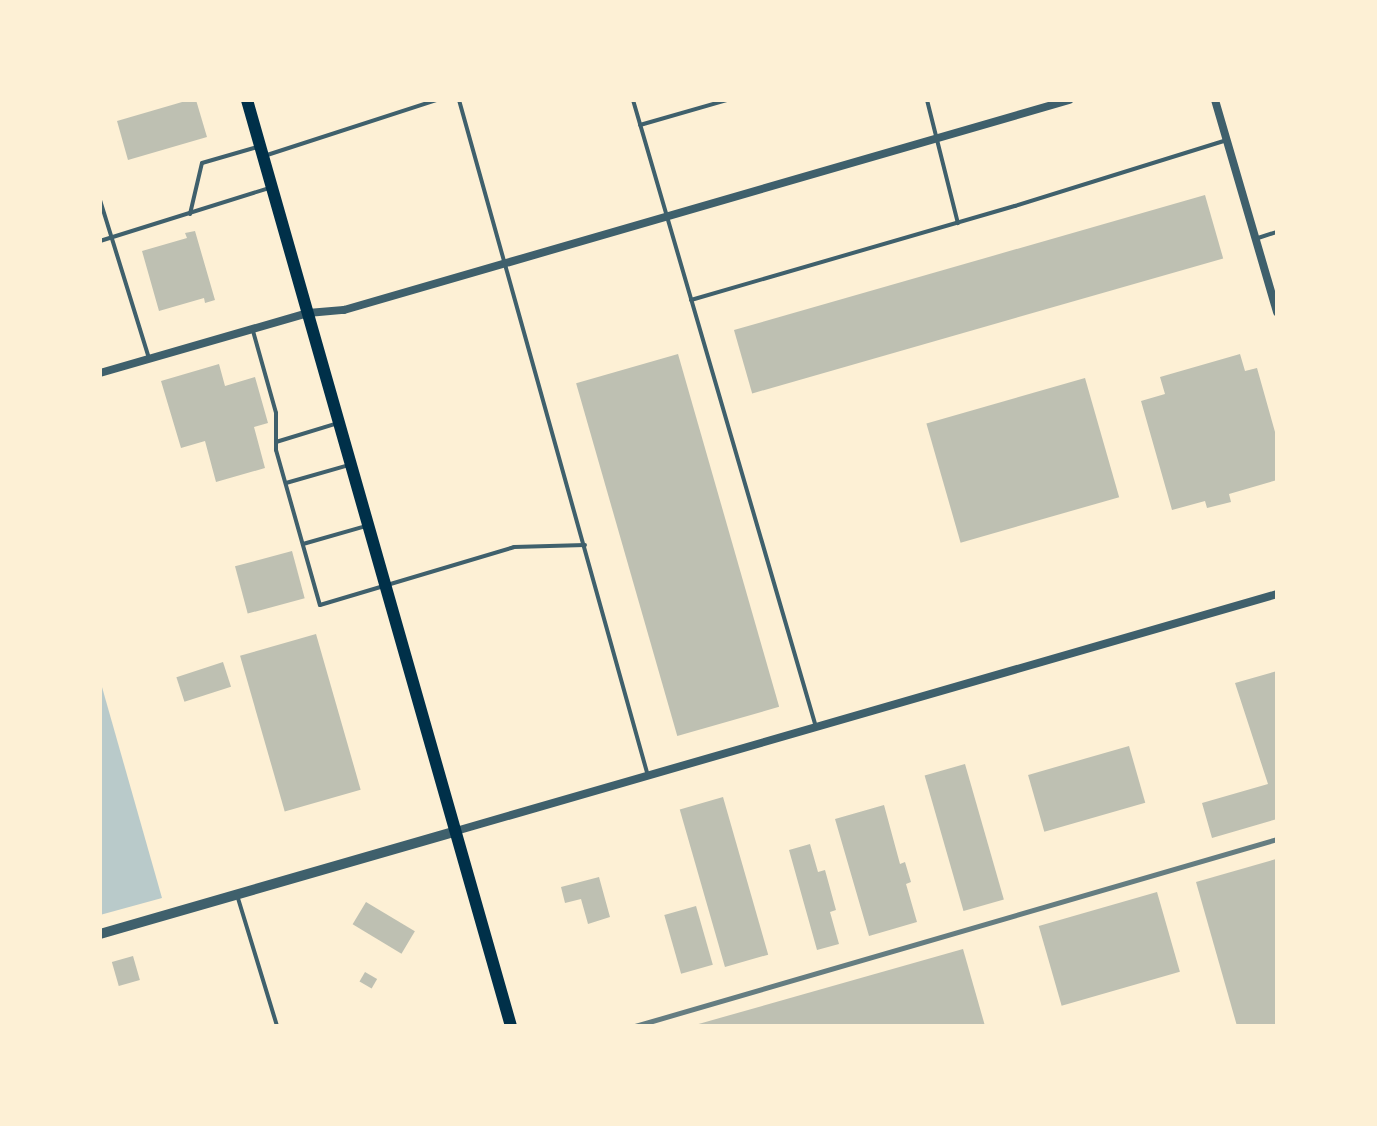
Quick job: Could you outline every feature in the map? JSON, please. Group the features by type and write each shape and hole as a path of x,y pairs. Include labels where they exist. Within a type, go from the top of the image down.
{"main road":[{"path":"247,100 511,1026"}],"street":[{"path":"100,373 308,313 344,310 1069,100"},
{"path":"1215,100 1277,312"},
{"path":"100,934 1277,594"}],"lane":[{"path":"190,214 202,163 262,151 436,100"},
{"path":"459,100 648,776"},
{"path":"633,100 816,727"},
{"path":"640,125 727,100"},
{"path":"927,100 958,223"},
{"path":"691,300 958,223 1227,140"},
{"path":"100,241 273,186"},
{"path":"100,200 149,358"},
{"path":"1255,239 1277,232"},
{"path":"253,328 276,413 276,442 320,605 514,547 585,545"},
{"path":"276,442 339,423"},
{"path":"286,483 351,464"},
{"path":"303,544 369,525"},
{"path":"237,895 277,1026"}],"shaded area":[{"path":"100,680 162,898 100,915"}],"building":[{"path":"196,100 207,137 128,160 117,121"},
{"path":"1205,195 1223,258 752,394 734,330"},
{"path":"195,231 215,300 205,303 204,298 159,311 142,251 187,238 185,233"},
{"path":"678,354 779,707 677,736 576,383"},
{"path":"1240,354 1245,371 1257,368 1277,439 1277,480 1229,494 1231,502 1207,508 1205,501 1172,510 1141,401 1165,394 1160,377"},
{"path":"219,364 225,386 255,377 268,423 254,427 265,468 216,482 205,441 181,448 161,381"},
{"path":"1085,378 1119,497 961,543 926,423"},
{"path":"292,551 305,598 248,614 235,566"},
{"path":"316,634 361,790 285,811 240,656"},
{"path":"223,662 231,687 184,702 176,677"},
{"path":"1277,671 1277,819 1212,838 1202,803 1268,784 1235,683"},
{"path":"1129,746 1145,803 1044,832 1028,775"},
{"path":"965,764 1004,900 963,911 925,776"},
{"path":"723,797 768,955 725,967 680,809"},
{"path":"884,805 900,864 905,862 911,882 906,884 917,922 869,936 835,819"},
{"path":"810,844 818,872 825,870 836,910 830,912 839,944 817,950 789,850"},
{"path":"1276,859 1277,1026 1237,1026 1196,882"},
{"path":"599,877 610,917 588,924 581,899 565,903 561,887"},
{"path":"1157,892 1180,972 1062,1006 1039,926"},
{"path":"366,902 415,931 401,954 353,924"},
{"path":"696,906 713,965 681,974 664,915"},
{"path":"963,949 985,1026 695,1025"},
{"path":"133,956 140,980 119,986 112,962"},
{"path":"365,972 377,979 372,989 360,982"}],"railway":[{"path":"635,1026 1277,839"}]}
